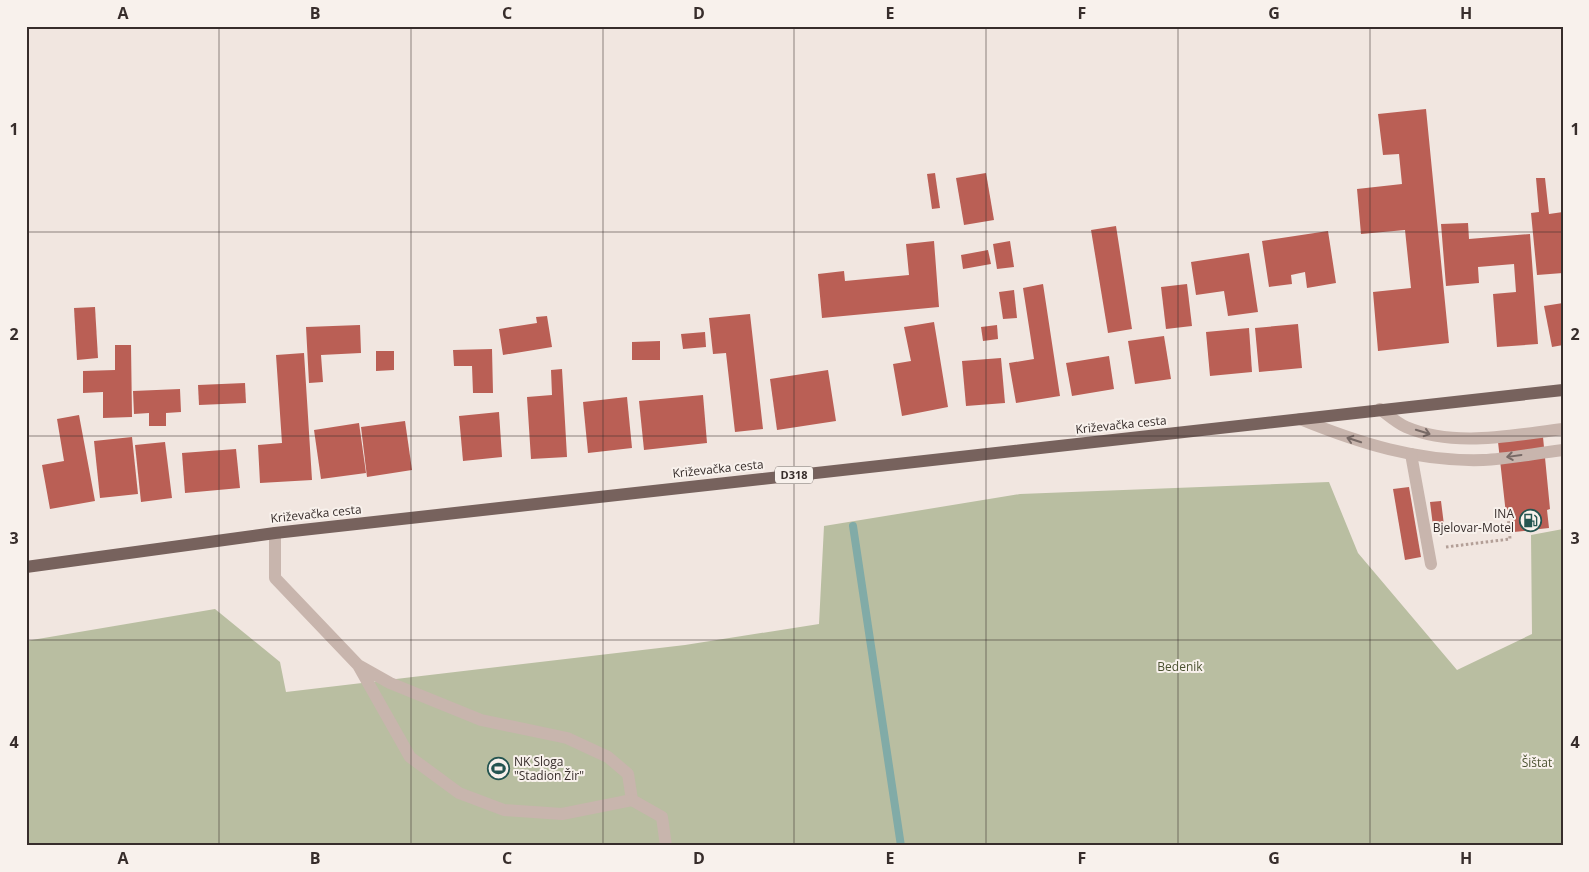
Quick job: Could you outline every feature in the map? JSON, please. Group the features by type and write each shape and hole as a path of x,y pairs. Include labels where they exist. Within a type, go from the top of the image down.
{"main road":[{"name":"Križevačka cesta","path":"26,567 275,533 1563,390"}],"lane":[{"path":"1380,410 1404,427 1436,437 1483,439 1563,429"},
{"path":"1300,418 1352,440 1411,454 1448,460 1485,460 1563,450"},
{"path":"1411,454 1431,564"},
{"path":"275,533 274,578 358,665 410,757 459,794 504,810 562,814 632,800 662,817 666,846"},
{"path":"358,665 390,683 481,720 567,738 608,757 628,774 632,800"}],"path":[{"path":"1428,549 1510,538 1508,514"}],"green space":[{"path":"1329,482 1358,553 1457,670 1532,634 1531,535 1563,529 1563,846 26,846 26,641 215,609 280,662 286,692 685,645 819,624 824,526 1020,494"}],"building":[{"path":"1426,109 1449,343 1378,351 1373,292 1411,288 1405,230 1361,234 1357,189 1402,184 1399,154 1383,155 1378,114"},
{"path":"935,173 940,208 932,209 927,174"},
{"path":"986,173 994,220 964,225 956,178"},
{"path":"1536,178 1545,178 1549,214 1563,212 1563,273 1537,275 1531,213 1539,212"},
{"path":"1468,223 1469,239 1530,234 1538,344 1497,347 1493,294 1516,292 1514,264 1478,267 1479,283 1446,286 1441,224"},
{"path":"1116,226 1132,329 1108,333 1091,230"},
{"path":"1328,231 1336,283 1307,288 1305,272 1291,275 1292,284 1269,287 1262,241"},
{"path":"934,241 939,307 822,318 818,274 844,271 845,281 909,275 906,244"},
{"path":"1010,241 1014,267 997,269 993,244"},
{"path":"988,250 991,264 963,269 961,255"},
{"path":"1249,253 1258,312 1228,316 1224,291 1196,295 1191,262"},
{"path":"1043,284 1060,396 1016,403 1009,363 1034,359 1023,288"},
{"path":"1187,284 1192,326 1166,329 1161,287"},
{"path":"1014,290 1017,318 1003,319 999,292"},
{"path":"1563,303 1563,345 1552,347 1544,306"},
{"path":"95,307 98,358 77,360 74,308"},
{"path":"750,314 763,429 735,432 726,353 713,354 709,318"},
{"path":"547,316 552,347 503,355 499,329 537,323 536,317"},
{"path":"934,322 948,407 902,416 893,364 911,361 904,327"},
{"path":"1298,324 1302,368 1259,372 1255,328"},
{"path":"360,325 361,353 321,355 323,382 309,383 306,327"},
{"path":"997,325 998,339 983,341 981,327"},
{"path":"1249,328 1252,372 1210,376 1206,332"},
{"path":"705,332 706,347 683,349 681,334"},
{"path":"1164,336 1171,379 1135,384 1128,341"},
{"path":"660,341 660,360 632,360 632,342"},
{"path":"115,345 131,345 132,417 103,418 103,392 83,393 83,371 115,370"},
{"path":"492,349 493,393 473,393 472,366 454,366 453,350"},
{"path":"376,351 394,351 394,370 376,371"},
{"path":"304,353 312,480 260,483 258,445 282,443 276,355"},
{"path":"1109,356 1114,389 1072,396 1066,363"},
{"path":"1001,358 1005,403 966,406 962,361"},
{"path":"562,369 567,457 531,459 527,397 552,395 551,370"},
{"path":"828,370 836,421 777,430 770,379"},
{"path":"245,383 246,403 199,405 198,385"},
{"path":"180,389 181,412 166,413 166,426 149,426 149,413 134,414 133,391"},
{"path":"703,395 707,443 644,450 639,401"},
{"path":"627,397 632,448 588,453 583,402"},
{"path":"499,412 502,457 463,461 459,416"},
{"path":"79,415 95,501 50,509 42,465 64,461 57,419"},
{"path":"405,421 412,470 367,477 361,427"},
{"path":"359,423 366,473 321,479 314,430"},
{"path":"132,437 138,494 100,498 94,441"},
{"path":"1543,437 1550,509 1547,510 1549,528 1514,532 1511,514 1506,514 1498,442"},
{"path":"165,442 172,498 141,502 135,445"},
{"path":"236,449 240,488 185,493 182,453"},
{"path":"1409,487 1421,557 1405,560 1393,489"},
{"path":"1441,501 1444,525 1433,526 1430,502"}],"waterway":[{"path":"853,526 901,846"}],"place":[{"name":"INA Bjelovar-Motel","path":"1530,521"},
{"name":"NK Sloga \"Stadion Žir\"","path":"498,769"}],"park label":[{"name":"Bedenik","path":"1180,667"},
{"name":"Šištat","path":"1537,763"}]}
